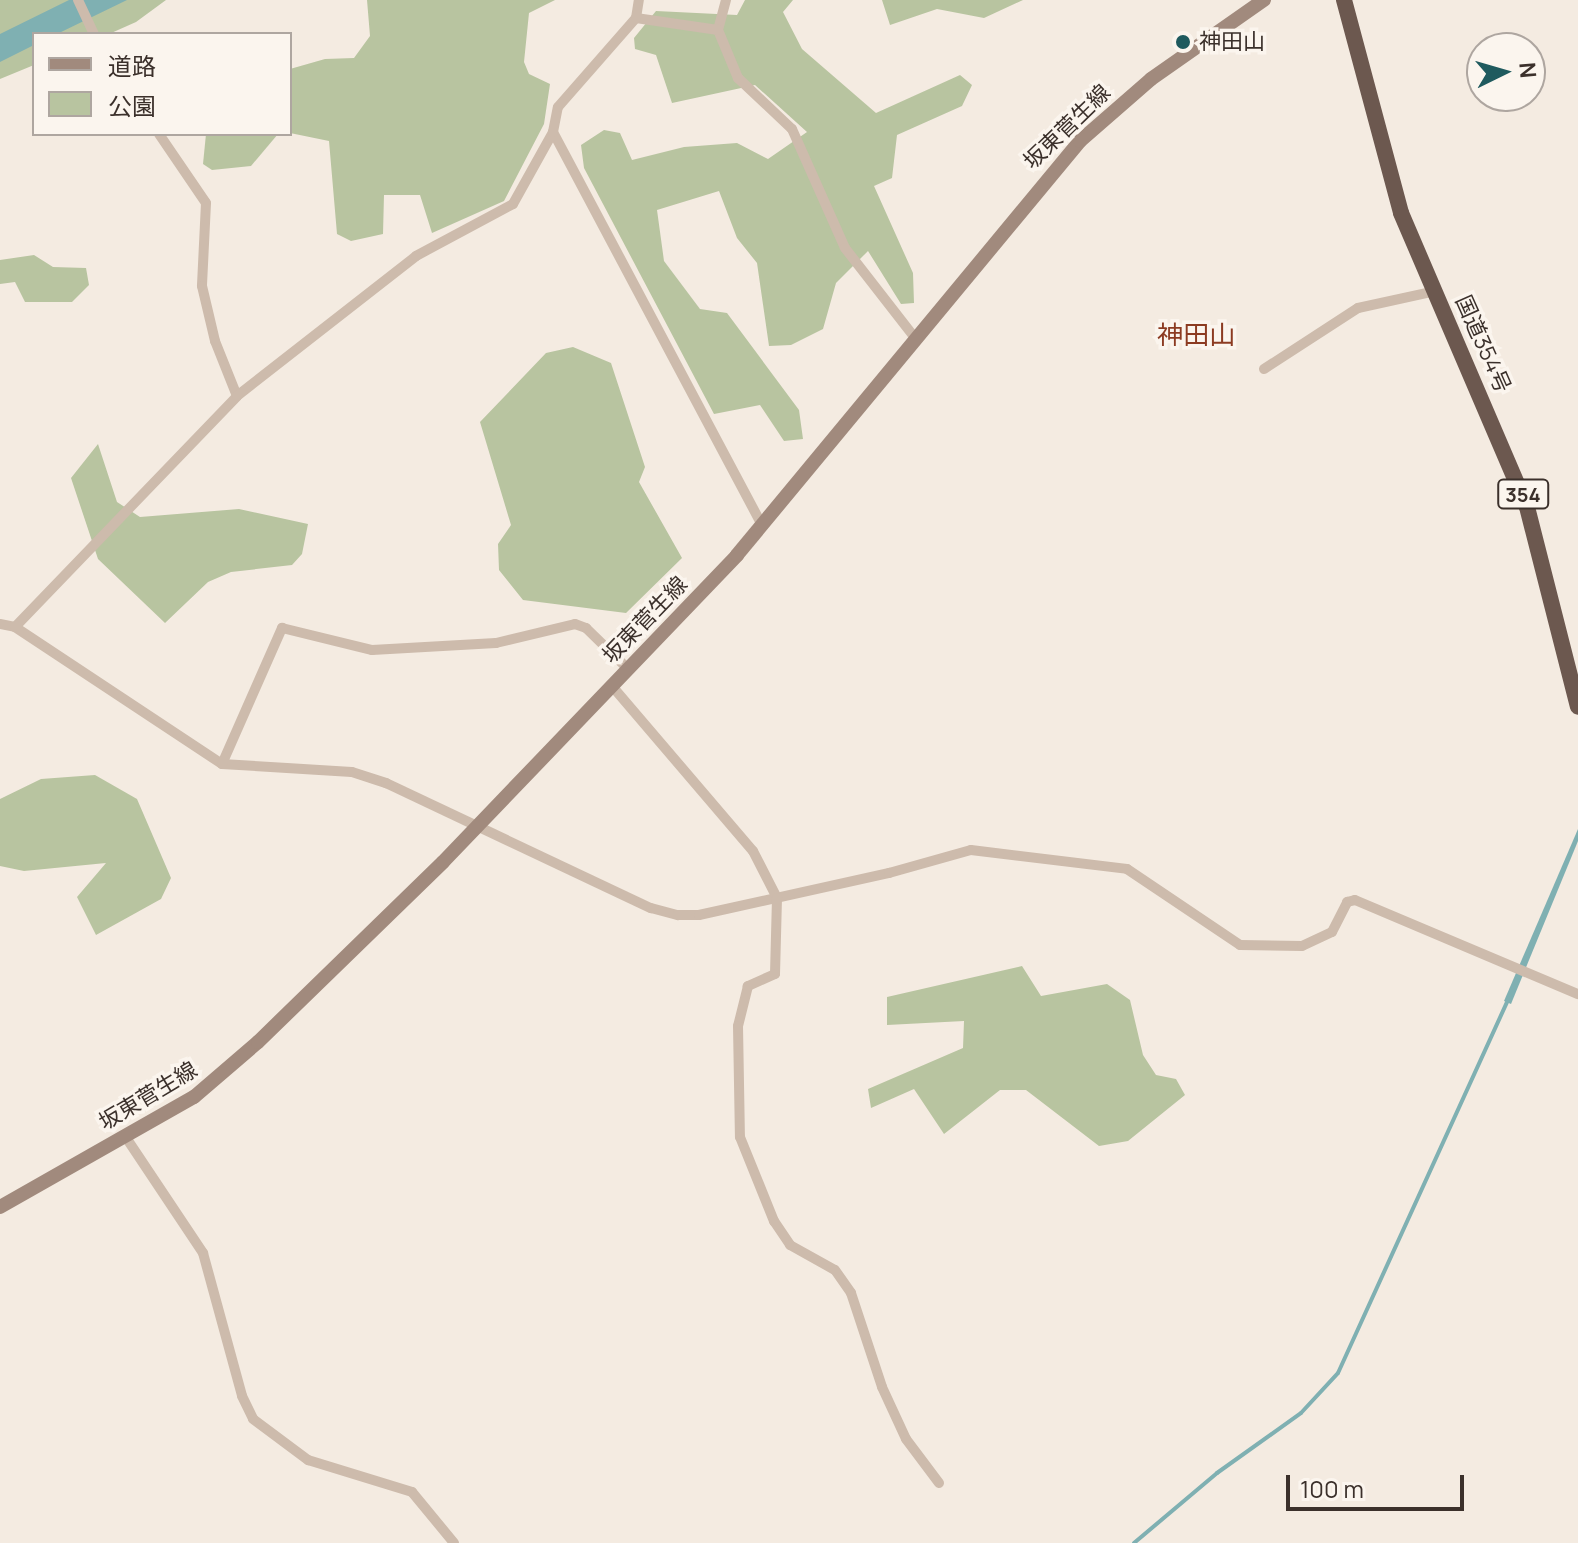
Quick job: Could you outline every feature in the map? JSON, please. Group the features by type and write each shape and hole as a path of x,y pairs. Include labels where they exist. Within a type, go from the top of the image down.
{"highway":[{"name":"国道354号","path":"1344,0 1392,188 1516,473 1572,659 1578,707"}],"main road":[{"name":"坂東菅生線","path":"0,1207 219,1078 476,826 629,670 761,524 1080,141 1158,73 1264,0"}],"street":[{"path":"78,0 93,32"},
{"path":"15,627 237,396 416,256 513,204 553,132 558,107 575,82 636,18 639,0"},
{"path":"726,0 718,30 738,78 792,129 845,248 915,338"},
{"path":"636,18 718,30"},
{"path":"553,132 761,524"},
{"path":"160,136 206,203 202,286 237,396"},
{"path":"1264,369 1358,308 1435,291"},
{"path":"0,624 15,627 222,764 352,772 665,912 699,915 971,850 1127,869 1240,945 1302,946 1332,932 1347,902 1355,900 1578,994"},
{"path":"222,764 282,628 372,650 496,643 575,624 586,628 629,670"},
{"path":"612,686 753,851 777,898 775,974 748,986 738,1026 740,1137 774,1221 790,1245 835,1270 851,1293 882,1387 906,1439 939,1483"},
{"path":"125,1136 203,1253 242,1396 253,1419 308,1460 412,1492 454,1543"}],"green space":[{"path":"0,0 166,0 136,22 114,32 32,32 32,66 0,79"},
{"path":"367,0 555,0 529,13 524,62 529,74 550,84 544,124 504,201 432,233 420,195 384,195 383,234 351,241 337,234 329,141 292,133 292,68 325,59 354,58 370,36"},
{"path":"745,0 793,0 783,12 802,49 876,113 960,75 972,85 962,106 897,135 892,178 874,186 913,273 914,303 901,304 868,251 836,283 823,329 791,345 769,346 757,263 737,238 719,191 657,210 664,261 700,309 727,313 799,410 803,439 784,441 760,405 714,414 584,168 581,145 604,130 620,133 632,160 684,147 737,143 768,159 807,132 755,85 672,103 656,55 635,49 634,38 656,11 737,15"},
{"path":"882,0 1023,0 984,18 937,9 890,25"},
{"path":"206,136 276,136 251,166 212,170 203,164"},
{"path":"34,255 53,267 86,268 89,285 72,302 25,302 15,282 0,284 0,260"},
{"path":"573,347 611,363 645,467 639,482 682,558 626,613 523,600 499,570 498,544 511,525 480,422 546,353"},
{"path":"98,444 117,502 140,517 239,509 308,524 302,554 292,565 231,572 208,582 165,623 98,559 71,478"},
{"path":"95,775 137,799 171,878 161,899 96,935 77,897 106,863 24,871 0,866 0,799 41,779"},
{"path":"1022,966 1041,996 1107,984 1130,1000 1143,1055 1156,1075 1176,1079 1185,1095 1128,1141 1099,1146 1026,1090 1000,1090 944,1134 914,1089 871,1108 868,1089 963,1048 964,1021 887,1025 887,997"}],"water":[{"path":"69,0 127,0 61,32 32,32 32,46 0,62 0,34"},
{"path":"1578,829 1578,841 1511,1004 1504,1001"}],"waterway":[{"path":"1134,1543 1217,1473 1301,1413 1338,1373 1508,1000"}],"place":[{"name":"神田山","path":"1183,42"}],"district":[{"name":"神田山","path":"1196,335"}]}
